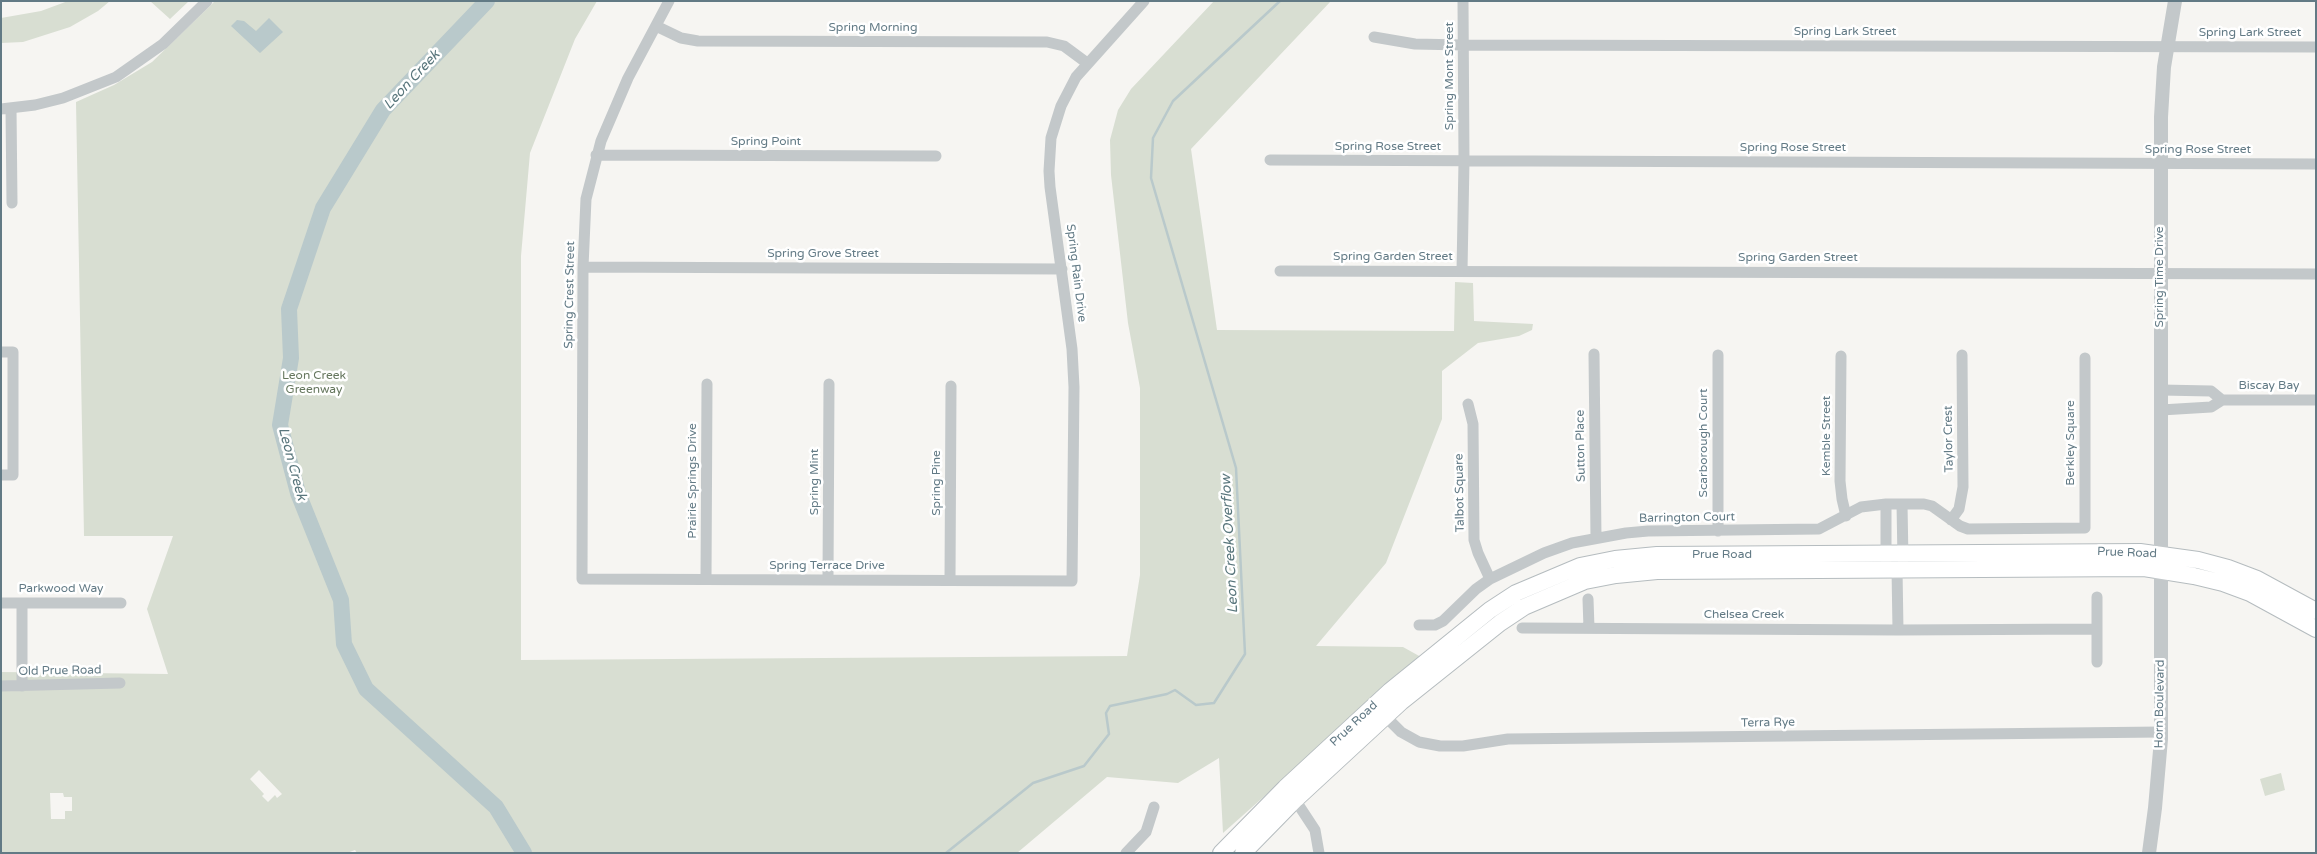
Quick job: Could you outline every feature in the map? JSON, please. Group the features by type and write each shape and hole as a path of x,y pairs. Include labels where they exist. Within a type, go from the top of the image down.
{"main road":[{"name":"Prue Road","path":"1243,853 1290,793 1390,691 1503,602 1547,578 1580,566 1895,563 2144,568 2160,562 2198,560 2264,582 2316,611"},
{"name":"Prue Road","path":"2160,562 2250,593 2316,629"},
{"name":"Prue Road","path":"1221,853 1290,793 1500,623 1524,607 1585,581 1641,564"}],"street":[{"path":"12,202 6,108 63,98 116,77 163,44 207,1"},
{"name":"Spring Crest Street","path":"582,579 583,268 586,206 596,155 614,109 669,1"},
{"name":"Spring Rain Drive","path":"1072,580 1074,387 1062,269 1049,171 1051,138 1055,122 1068,91 1087,63 1144,1"},
{"name":"Spring Mont Street","path":"1462,271 1464,161 1463,1"},
{"name":"Spring Time Drive","path":"2160,562 2160,164 2162,84 2175,1"},
{"name":"Spring Morning","path":"656,26 681,38 698,42 1047,42 1064,46 1087,63"},
{"name":"Spring Lark Street","path":"1374,36 1415,44 1463,45 2316,47"},
{"name":"Spring Point","path":"596,155 936,156"},
{"name":"Spring Rose Street","path":"1270,160 2316,164"},
{"name":"Spring Grove Street","path":"583,268 1062,269"},
{"name":"Spring Garden Street","path":"1280,271 2316,274"},
{"path":"1,475 13,475 7,352"},
{"name":"Sutton Place","path":"1594,354 1596,538"},
{"name":"Scarborough Court","path":"1718,354 1718,531"},
{"name":"Taylor Crest","path":"1952,520 1959,509 1963,487 1962,355"},
{"name":"Kemble Street","path":"1841,356 1840,481 1846,516"},
{"name":"Berkley Square","path":"2085,358 2085,528"},
{"name":"Prairie Springs Drive","path":"706,579 707,384"},
{"name":"Spring Mint","path":"828,580 829,384"},
{"name":"Spring Pine","path":"950,580 951,386"},
{"name":"Biscay Bay","path":"2161,390 2211,391 2222,400"},
{"path":"2196,390 2196,409"},
{"name":"Biscay Bay","path":"2161,410 2211,407 2222,400 2316,400"},
{"name":"Talbot Square","path":"1468,404 1473,424 1474,540 1490,579"},
{"path":"1886,504 1886,530 1895,563 1898,630"},
{"name":"Barrington Court","path":"1419,625 1435,625 1443,621 1476,589 1490,579 1544,553 1596,538 1648,531 1819,529 1861,507 1886,504 1932,506 1968,529 2085,528"},
{"path":"1895,563 1902,530 1902,504"},
{"path":"1886,530 1902,530"},
{"name":"Horn Boulevard","path":"2149,853 2155,808 2161,732 2160,562"},
{"name":"Spring Terrace Drive","path":"582,579 1072,580"},
{"path":"2097,597 2097,662"},
{"path":"1588,598 1589,628"},
{"name":"Parkwood Way","path":"1,603 121,603"},
{"path":"22,604 22,686"},
{"name":"Chelsea Creek","path":"1522,628 2097,629"},
{"name":"Old Prue Road","path":"1,686 120,683"},
{"name":"Terra Rye","path":"1385,716 1401,732 1413,739 1440,746 1463,746 1508,739 2161,732"},
{"path":"1290,793 1316,830 1319,853"},
{"path":"1126,853 1146,832 1154,807"}],"green space":[{"path":"68,1 110,1 98,11 70,27 23,42 1,43 1,18 41,11"},
{"path":"150,1 189,1 170,19"},
{"name":"Leon Creek Greenway","path":"215,1 597,1 575,39 530,153 521,256 521,660 1127,656 1140,575 1140,388 1128,323 1111,175 1110,140 1118,110 1131,89 1214,1 1331,1 1191,149 1217,330 1454,331 1455,282 1473,283 1474,321 1533,324 1532,330 1519,336 1478,343 1442,371 1442,419 1386,563 1316,646 1403,647 1421,657 1223,833 1219,758 1178,783 1107,777 1017,853 357,853 355,850 347,853 1,853 1,672 168,674 147,609 173,536 84,536 76,102 114,85 152,62","holes":["259,770 282,794 277,798 275,795 268,802 262,796 264,794 250,779","50,793 63,793 64,797 72,797 72,811 65,811 65,819 51,819"]},
{"path":"2281,773 2285,790 2265,796 2260,779"}],"shaded area":[{"path":"269,18 283,32 260,53 231,26 237,20 244,21 256,31"}],"waterway":[{"name":"Leon Creek","path":"487,1 383,110 323,208 289,309 291,358 280,425 298,493 341,600 344,644 366,689 496,807 524,853"},
{"name":"Leon Creek Overflow","path":"946,853 1033,783 1084,766 1109,734 1106,713 1110,706 1167,694 1175,690 1196,705 1214,703 1245,654 1236,468 1151,178 1153,138 1173,101 1280,1"}]}
